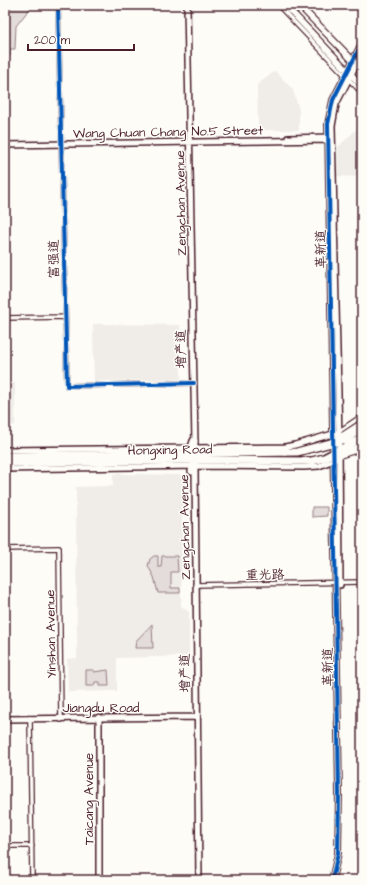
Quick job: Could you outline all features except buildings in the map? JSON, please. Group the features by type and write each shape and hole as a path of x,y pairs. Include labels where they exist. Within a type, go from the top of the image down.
{"highway":[{"name":"Hongxing Road","path":"206,456 305,451 320,446 336,437 351,437 362,429"},
{"name":"Hongxing Road","path":"206,456 306,461 336,455 362,438"},
{"path":"192,458 200,455 206,456"},
{"name":"Hongxing Road","path":"5,456 192,458"},
{"name":"Hongxing Road","path":"5,463 192,458"}],"main road":[{"path":"285,5 362,86"},
{"path":"299,5 362,69"},
{"path":"336,437 362,423"},
{"path":"336,455 354,449 362,444"}],"street":[{"name":"富强道","path":"58,5 64,317 67,386 192,383"},
{"name":"增产道","path":"186,5 192,383"},
{"path":"278,5 346,78 362,93"},
{"name":"革新道","path":"335,880 340,860 341,838 336,437 329,139 330,108 354,62 361,53 360,44"},
{"name":"Wang Chuan Chang No.5 Street","path":"5,142 329,139"},
{"name":"Wang Chuan Chang No.5 Street","path":"5,145 61,142"},
{"path":"5,318 64,317"},
{"path":"192,383 195,585"},
{"path":"5,469 192,458 290,446 336,437 362,416"},
{"path":"5,450 192,458 304,467 319,466 336,455 362,449"},
{"name":"Yinshan Avenue","path":"5,549 59,548 61,719"},
{"name":"重光路","path":"195,585 362,582"},
{"name":"革新道","path":"332,880 338,853 338,583"},
{"name":"Zengchan Avenue","path":"195,585 195,719 198,880"},
{"name":"Taicang Avenue","path":"99,719 99,880"},
{"name":"Jiangdu Road","path":"5,720 195,719"},
{"path":"30,720 32,880"},
{"path":"5,846 32,846"}],"shaded area":[{"path":"5,5 29,5 31,7 16,26 15,49 10,49 10,56 5,56"},
{"path":"275,71 293,90 299,110 299,130 258,130 257,85"},
{"path":"362,124 362,177 337,176 338,147"},
{"path":"93,324 180,325 181,379 94,381"},
{"path":"5,383 15,383 15,425 11,426 11,445 5,445"},
{"path":"113,474 184,475 185,501 182,516 181,606 189,612 189,656 117,658 117,691 68,692 67,659 77,658 76,487 113,486"},
{"path":"312,507 327,507 327,516 312,517"},
{"path":"154,556 158,556 158,567 161,567 162,556 177,556 178,572 171,572 171,588 180,588 180,593 158,593 154,577 148,566 150,559"},
{"path":"152,624 153,648 135,648 136,641"},
{"path":"86,670 94,670 94,672 108,670 109,686 100,686 100,682 95,682 94,686 86,686"}],"cycle path":[{"path":"58,5 67,386 194,383"},
{"path":"332,880 338,853 339,793 328,124 333,100 362,43"}]}
